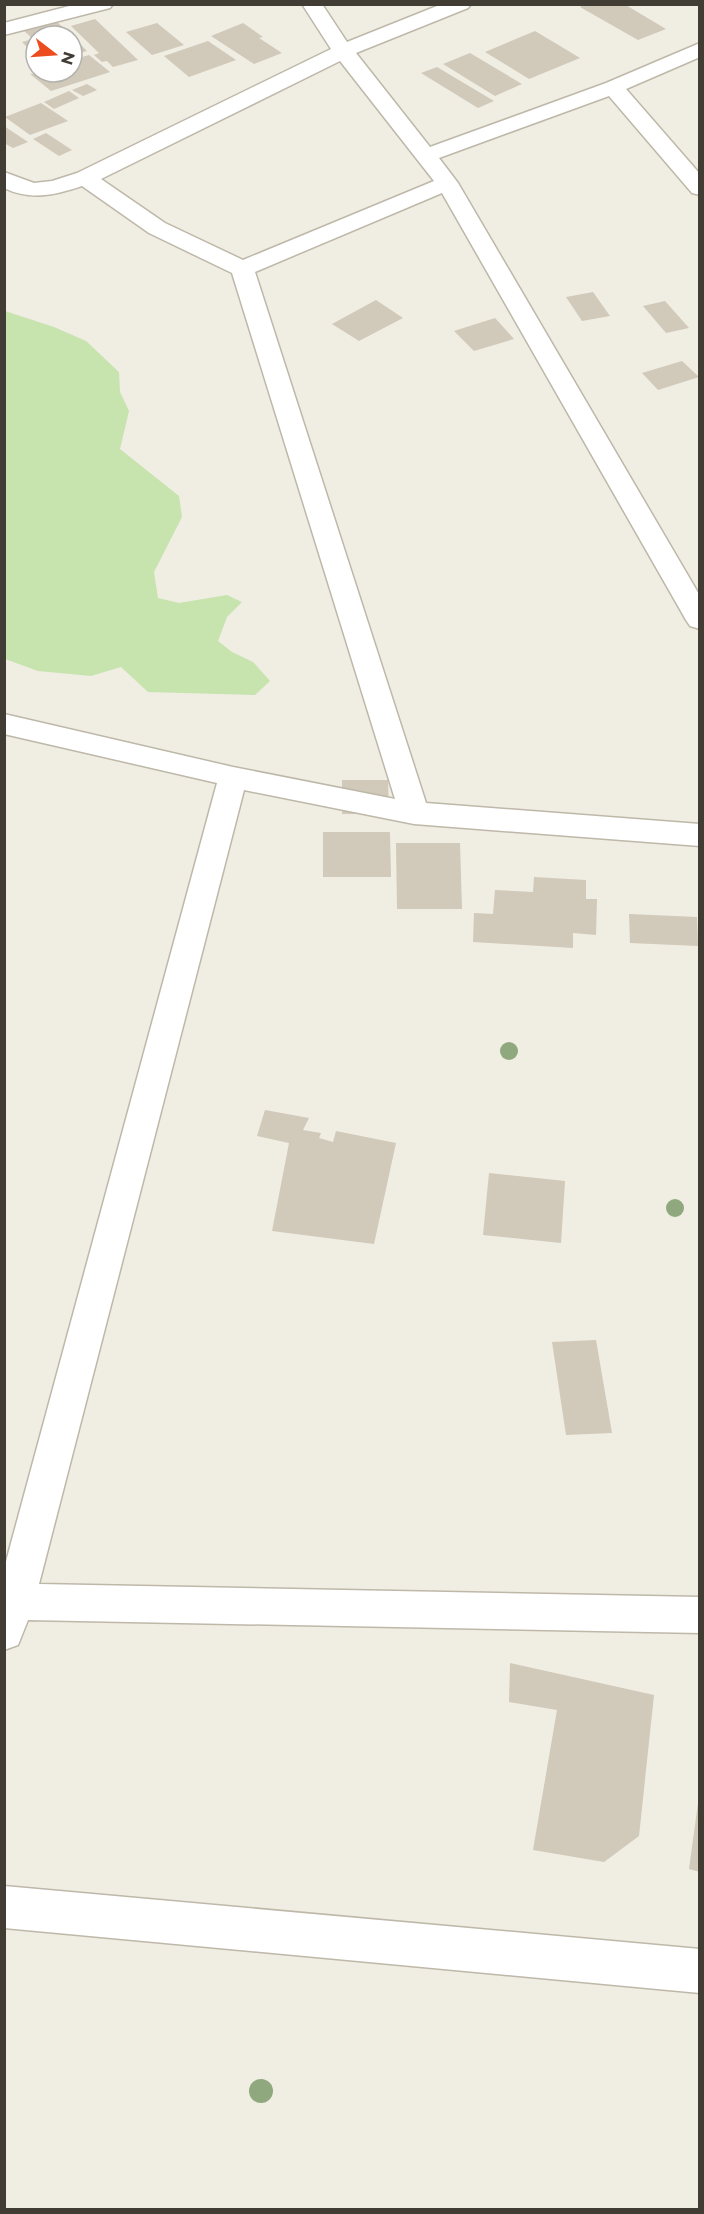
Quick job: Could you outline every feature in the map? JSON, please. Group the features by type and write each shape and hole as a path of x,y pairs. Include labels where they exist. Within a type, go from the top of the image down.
{"street":[{"path":"4,29 103,4"},
{"path":"312,4 343,51 447,183 699,620"},
{"path":"4,178 14,186 44,191 85,178 343,51 461,4"},
{"path":"427,155 613,87 699,49"},
{"path":"613,87 699,188"},
{"path":"85,178 157,228 242,269 414,813"},
{"path":"242,269 447,183"},
{"path":"4,724 233,777 414,813 699,835"},
{"path":"233,777 10,1617 699,1615"},
{"path":"4,1907 699,1971"}],"green space":[{"path":"5,311 54,327 86,341 119,372 120,392 129,411 120,449 179,496 182,517 154,572 158,598 179,603 227,595 242,602 227,617 218,641 232,652 253,662 270,681 255,695 148,692 121,667 91,676 38,671 5,659"}],"building":[{"path":"586,4 624,4 666,29 638,40 580,7"},
{"path":"95,19 138,60 113,67 107,61 102,62 94,55 99,53 84,39 84,24 78,24"},
{"path":"55,20 59,24 40,24"},
{"path":"157,23 184,45 152,55 126,32"},
{"path":"243,23 263,37 259,38 282,53 254,64 211,36"},
{"path":"535,31 580,58 529,79 485,52"},
{"path":"208,41 236,60 189,77 164,56"},
{"path":"470,53 522,84 495,96 443,64"},
{"path":"89,55 110,72 84,80 84,56"},
{"path":"437,67 494,101 478,108 421,73"},
{"path":"42,84 73,84 51,91"},
{"path":"87,84 97,90 83,96 72,90"},
{"path":"69,91 79,98 54,109 44,102"},
{"path":"41,103 68,121 30,135 5,117"},
{"path":"4,126 28,142 13,148 4,143"},
{"path":"46,133 72,150 59,156 33,139"},
{"path":"593,292 610,316 582,321 566,297"},
{"path":"376,300 403,318 359,341 332,324"},
{"path":"665,301 689,328 666,333 643,306"},
{"path":"495,318 514,339 474,351 454,331"},
{"path":"682,361 699,377 658,390 642,373"},
{"path":"342,780 388,780 389,814 342,814"},
{"path":"323,832 390,832 391,877 323,877"},
{"path":"396,843 460,843 462,909 397,909"},
{"path":"534,877 586,880 586,899 597,899 596,935 573,933 573,948 473,942 474,913 493,914 495,890 533,892"},
{"path":"629,914 697,917 698,946 630,943"},
{"path":"265,1110 309,1118 303,1130 321,1133 319,1138 333,1142 336,1131 396,1143 374,1244 272,1231 289,1143 257,1136"},
{"path":"489,1173 565,1181 561,1243 483,1235"},
{"path":"596,1340 612,1433 566,1435 552,1342"},
{"path":"510,1663 654,1695 639,1836 604,1862 533,1850 557,1710 509,1702"},
{"path":"698,1803 700,1803 700,1872 689,1869"}]}
